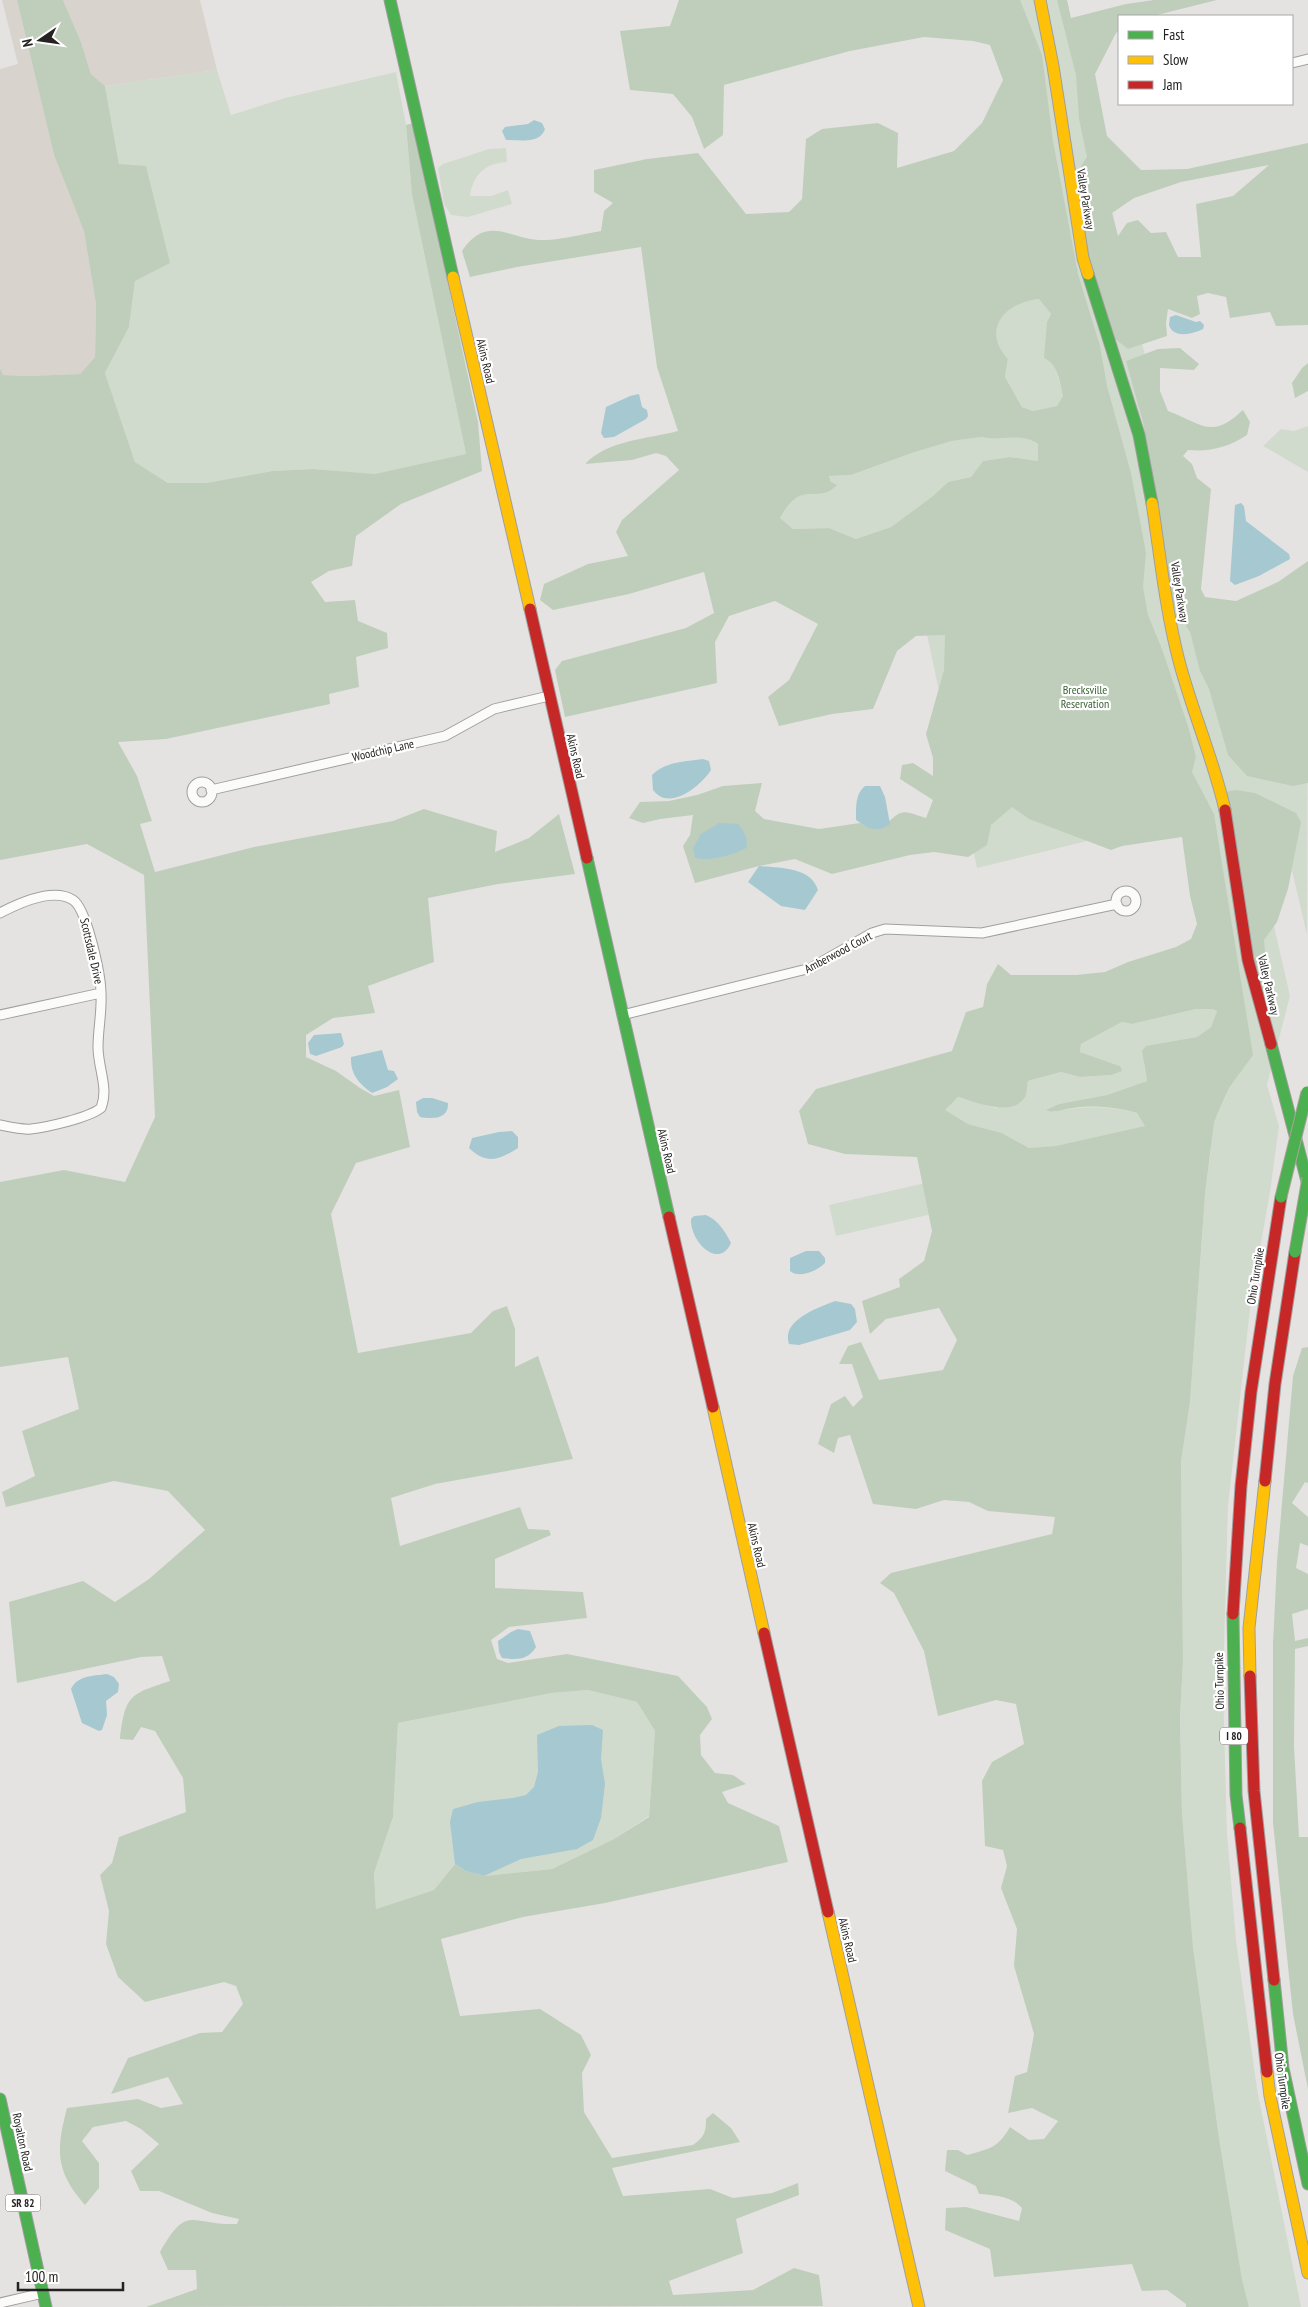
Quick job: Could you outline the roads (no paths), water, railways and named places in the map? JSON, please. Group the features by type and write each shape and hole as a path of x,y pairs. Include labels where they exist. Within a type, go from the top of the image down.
{"main road":[{"name":"Akins Road","path":"390,0 919,2307"},
{"name":"Valley Parkway","path":"1040,0 1053,66 1083,258 1138,435 1152,504 1170,624 1178,658 1217,775 1228,820 1248,960 1308,1185"},
{"name":"Ohio Turnpike","path":"1308,1090 1281,1197 1251,1392 1241,1486 1232,1629 1235,1785 1270,2096 1308,2273"},
{"name":"Ohio Turnpike","path":"1308,1178 1275,1384 1249,1628 1254,1791 1263,1880 1283,2068 1308,2184"},
{"name":"Royalton Road","path":"0,2099 46,2307"}],"street":[{"path":"1293,63 1308,59"},
{"name":"Woodchip Lane","path":"211,790 445,736 494,709 549,696"},
{"name":"Scottsdale Drive","path":"0,913 14,905 59,895 77,903 84,913 101,994 98,1055 105,1093 101,1108 87,1115 30,1129 17,1129 0,1125"},
{"name":"Amberwood Court","path":"622,1015 811,968 872,933 885,929 982,933 1117,904"},
{"name":"Scottsdale Drive","path":"0,1015 101,994"},
{"path":"0,2303 42,2292"}],"water":[{"path":"534,120 542,123 545,129 539,137 529,140 506,140 502,131 505,127 528,124"},
{"path":"1176,315 1196,322 1200,321 1204,325 1203,329 1189,334 1175,332 1169,325 1170,317"},
{"path":"639,394 642,407 647,410 648,416 646,419 614,437 604,438 601,433 606,407"},
{"path":"1241,503 1244,506 1246,521 1289,554 1290,559 1259,576 1235,585 1230,581 1235,505"},
{"path":"703,759 709,761 711,770 700,783 684,794 676,798 667,798 660,796 653,790 652,775 657,770 676,763"},
{"path":"865,786 880,786 885,797 890,824 881,829 873,829 856,820 856,806 859,793"},
{"path":"719,823 738,824 747,841 746,848 721,857 695,858 693,848 701,834"},
{"path":"759,866 785,868 802,873 814,882 818,890 805,910 781,906 748,882"},
{"path":"341,1033 344,1044 342,1047 316,1056 310,1054 308,1043 314,1035"},
{"path":"382,1050 388,1070 394,1071 398,1079 387,1087 372,1093 356,1078 352,1069 351,1057"},
{"path":"423,1098 432,1098 448,1103 446,1113 434,1118 420,1117 417,1112 416,1102"},
{"path":"512,1131 518,1137 518,1148 499,1158 487,1159 469,1148 472,1138"},
{"path":"706,1215 721,1226 731,1243 726,1251 720,1254 706,1250 700,1244 692,1228 691,1219 694,1216"},
{"path":"806,1251 819,1251 825,1258 825,1263 808,1273 798,1274 790,1271 790,1258"},
{"path":"835,1301 851,1304 855,1309 857,1322 850,1330 799,1345 789,1344 790,1328 796,1322 811,1311"},
{"path":"518,1629 530,1631 536,1647 526,1657 502,1658 499,1652 498,1641"},
{"path":"107,1674 114,1677 119,1684 118,1692 106,1701 107,1715 102,1730 99,1731 82,1723 71,1689 74,1684 82,1679"},
{"path":"592,1725 603,1730 601,1759 605,1784 601,1818 593,1840 577,1849 521,1859 484,1876 466,1871 455,1864 450,1822 453,1809 478,1802 526,1795 534,1787 538,1772 537,1735 559,1726"}],"park label":[{"name":"Brecksville Reservation","path":"1085,696"}]}
